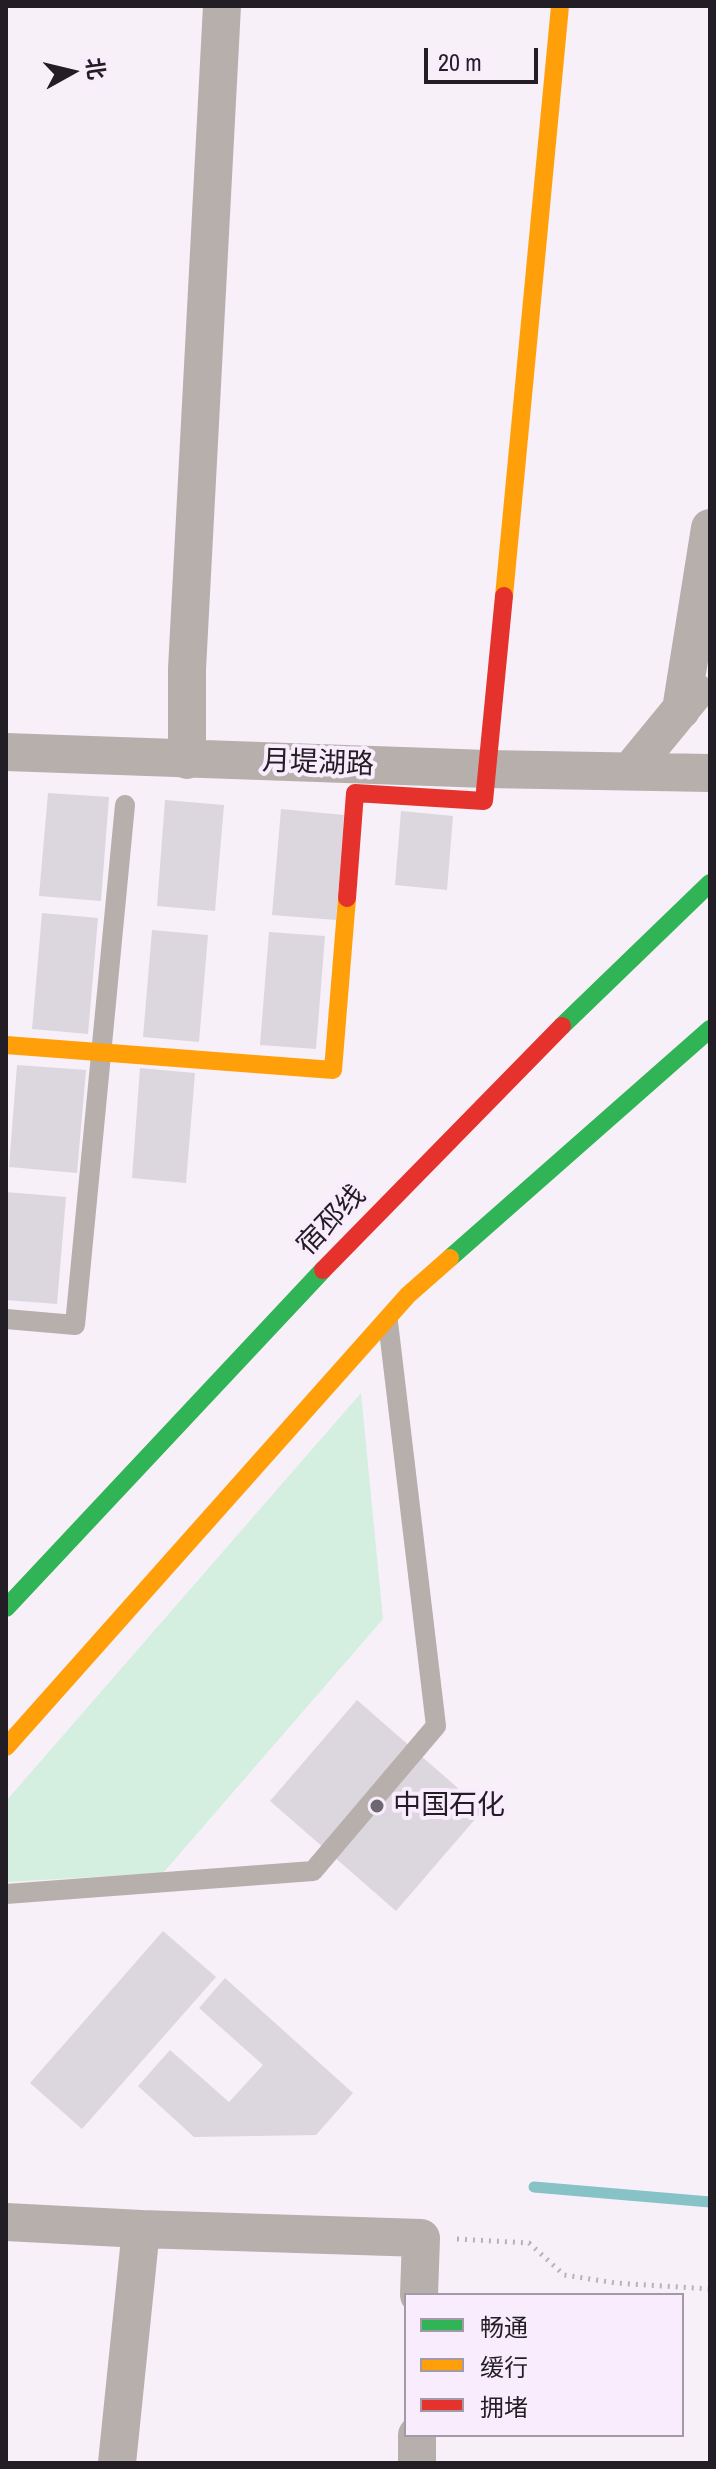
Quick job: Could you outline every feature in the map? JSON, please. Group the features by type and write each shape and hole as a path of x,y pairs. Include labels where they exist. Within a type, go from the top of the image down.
{"main road":[{"path":"6,1045 333,1070 355,793 484,801 560,6"},
{"name":"宿邳线","path":"6,1608 285,1309 565,1023 710,883"},
{"path":"6,1747 408,1295 710,1029"}],"street":[{"path":"187,760 187,669 222,6"},
{"path":"681,710 710,528"},
{"path":"631,770 710,674"},
{"name":"月堤湖路","path":"6,752 487,769 710,773"},
{"path":"6,2222 421,2238 419,2293"},
{"path":"117,2463 141,2229"},
{"path":"417,2437 417,2463"}],"lane":[{"path":"6,1319 75,1325 125,805"},
{"path":"6,1894 313,1871 436,1726 388,1318"}],"path":[{"path":"421,2238 529,2243 564,2275 616,2283 710,2289"}],"green space":[{"path":"361,1393 383,1619 163,1873 6,1882 6,1801"}],"building":[{"path":"48,793 109,797 101,901 39,896"},
{"path":"165,800 224,805 215,911 157,906"},
{"path":"281,809 344,815 336,920 272,915"},
{"path":"401,811 453,816 447,890 395,885"},
{"path":"42,913 98,918 88,1034 32,1029"},
{"path":"152,930 208,935 199,1042 143,1037"},
{"path":"269,932 325,936 316,1049 260,1045"},
{"path":"17,1065 86,1070 77,1173 9,1167"},
{"path":"140,1068 195,1073 186,1183 132,1178"},
{"path":"6,1192 66,1197 57,1304 6,1300"},
{"name":"中国石化","path":"357,1700 483,1810 396,1911 270,1801"},
{"path":"163,1931 216,1977 82,2129 30,2083"},
{"path":"225,1978 353,2093 316,2135 194,2137 138,2086 170,2050 229,2102 263,2065 199,2008"}],"waterway":[{"path":"534,2187 710,2202"}],"traffic: fast":[{"path":"562,1026 710,883"},
{"path":"450,1258 710,1029"},
{"path":"6,1608 323,1270"}],"traffic: slow":[{"path":"504,596 560,6"},
{"path":"6,1045 333,1070 347,898"},
{"path":"6,1747 408,1295 450,1258"}],"traffic: jam":[{"path":"347,898 355,793 484,801 504,596"},
{"path":"323,1270 562,1026"}],"place":[{"name":"中国石化","path":"377,1806"}]}
